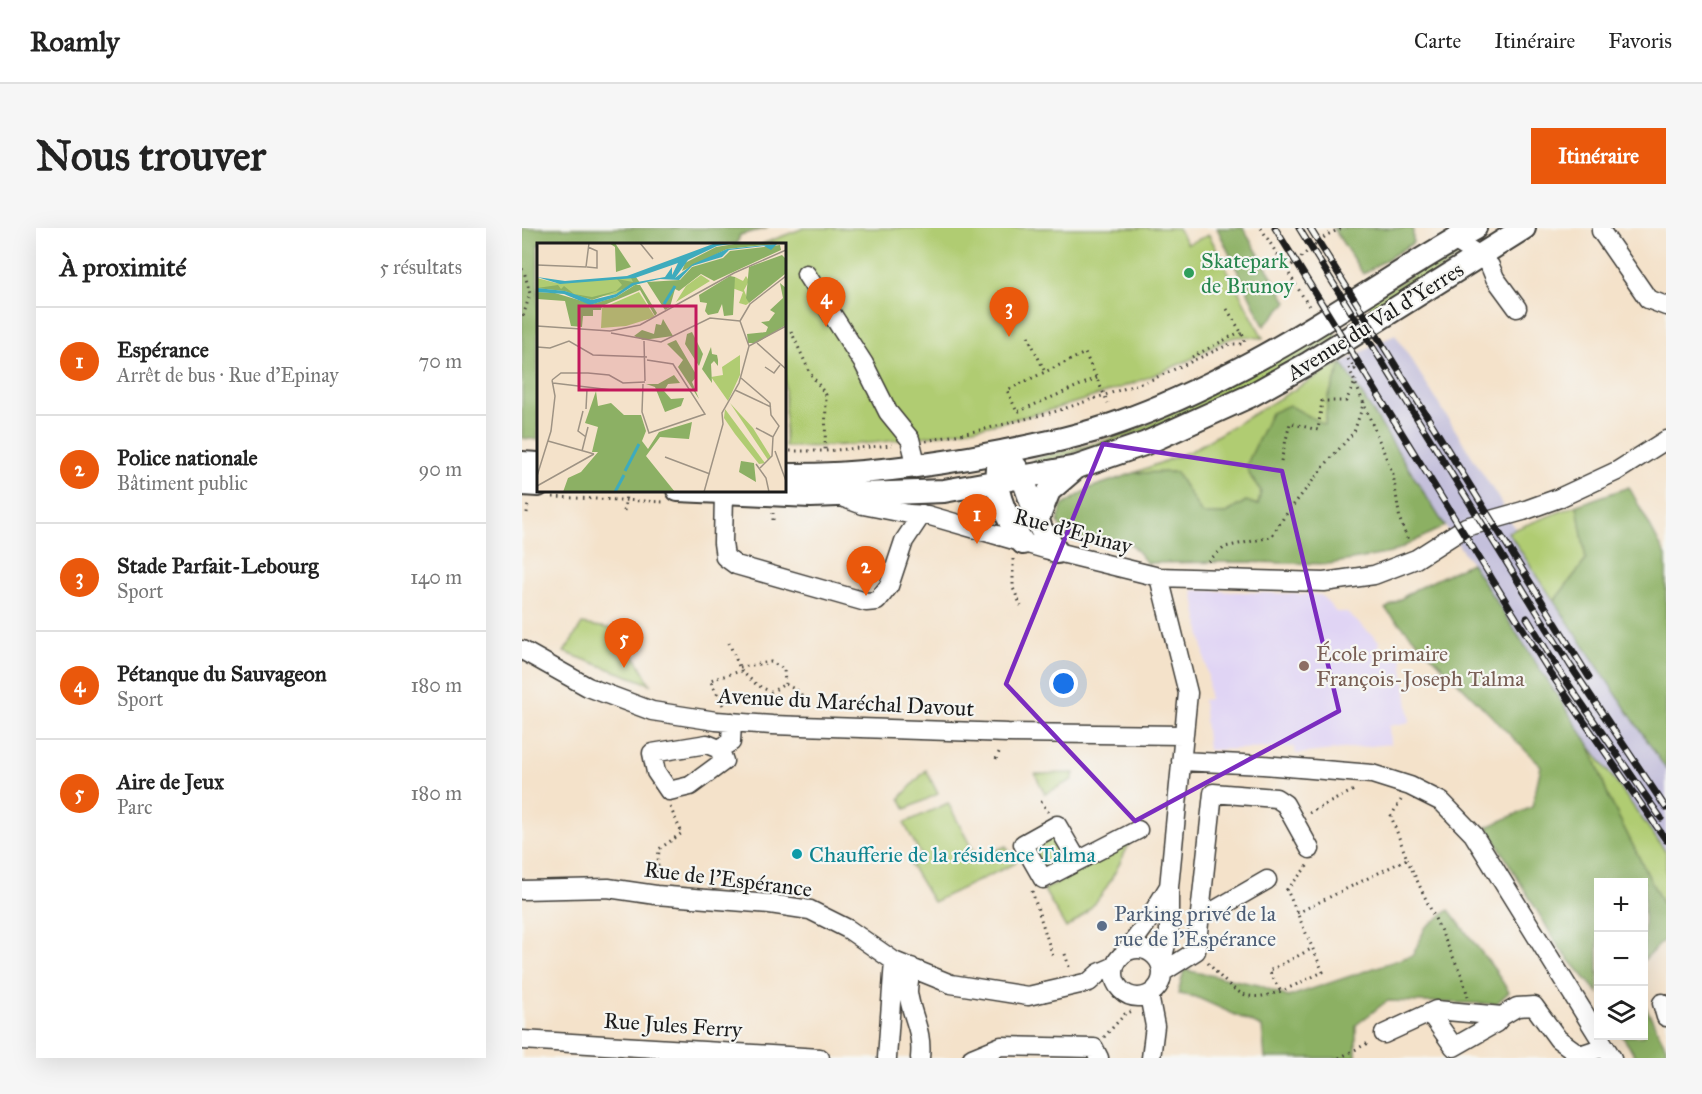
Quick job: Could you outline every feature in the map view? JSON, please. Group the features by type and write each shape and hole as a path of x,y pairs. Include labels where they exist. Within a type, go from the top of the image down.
{"main road":[{"name":"Avenue du Val d'Yerres","path":"786,475 844,474 917,467 1067,438 1120,422 1159,407 1244,367 1475,228"},
{"name":"Avenue du Val d'Yerres","path":"1077,467 1144,444 1224,408 1309,363 1524,228"},
{"path":"1023,543 999,497 995,482 996,468 1002,452 1022,476 1037,521 1057,552"},
{"path":"522,463 537,464"},
{"path":"724,492 837,496 944,490 1077,467"},
{"path":"1037,521 1049,491 1077,467"},
{"path":"522,484 537,485"}],"street":[{"path":"1601,231 1648,298 1666,306"},
{"path":"1454,240 1480,256 1490,266 1495,278 1517,308"},
{"path":"806,274 864,364 888,412 912,443 917,467"},
{"name":"Rue d'Epinay","path":"837,496 863,505 909,514 922,514 1159,578 1324,582 1374,575 1416,559 1466,527 1560,498 1617,471 1666,440"},
{"path":"724,492 725,557 736,565 866,602 877,601 889,586 904,541 922,514"},
{"name":"Rue de l'Espérance","path":"1159,578 1188,693 1169,887 1168,932 1162,969"},
{"name":"Avenue du Maréchal Davout","path":"522,650 588,687 652,711 732,722 1008,733 1183,735"},
{"path":"719,749 731,742 732,722"},
{"path":"1181,760 1372,774 1410,786 1442,801 1473,834 1608,1052 1580,1055 1558,1039 1534,1006 1517,1007 1502,1016 1496,1023 1454,1047 1430,1012"},
{"path":"1276,798 1279,766"},
{"path":"1162,969 1196,951 1213,793 1276,798 1286,804 1310,849"},
{"path":"1078,861 1058,825 1023,844 1043,879 1078,861 1138,830"},
{"path":"1202,912 1215,910 1267,880"},
{"name":"Rue de l'Espérance","path":"1089,982 1120,960 1169,887"},
{"name":"Rue de l'Espérance","path":"522,890 608,888 810,910 848,929 903,964 951,984 1028,996 1089,982 1119,989"},
{"path":"1138,949 1152,954 1162,969 1159,986 1149,995 1133,997 1119,989 1115,982 1120,960 1138,949"},
{"path":"887,1058 903,964"},
{"path":"903,964 908,992 920,1030 921,1058"},
{"path":"1149,995 1155,1026 1151,1058"},
{"path":"1384,1034 1436,1010 1502,1016"},
{"name":"Rue Jules Ferry","path":"522,1040 599,1051 820,1058"},
{"path":"972,1058 1001,1046 1096,1053"}],"path":[{"path":"1261,228 1311,309"},
{"path":"1287,269 1327,235 1342,228"},
{"path":"522,269 525,271 530,294 522,320"},
{"path":"786,451 825,451 912,443 985,429 1106,396 1153,379 1230,344 1245,344 1242,334 1227,309"},
{"path":"791,331 810,373 826,395 824,447"},
{"path":"1192,357 1236,334 1242,334"},
{"path":"1028,336 1044,372"},
{"path":"1097,378 1017,412 1007,390 1085,353 1106,396 1108,403"},
{"path":"1342,358 1344,360 1347,358 1355,369 1350,369 1393,474 1400,520 1416,559"},
{"path":"1281,461 1290,423 1318,430 1322,401 1346,401 1356,380"},
{"path":"1200,579 1202,566 1225,547 1271,537 1325,465 1354,432 1364,402"},
{"path":"624,511 626,495"},
{"path":"1013,563 1013,588 1021,606"},
{"path":"729,643 740,669 757,685 771,692 785,684"},
{"path":"732,722 710,680 740,669 771,662 784,669 785,684"},
{"path":"785,684 800,692 814,727"},
{"path":"1294,820 1355,790 1360,773"},
{"path":"1410,786 1391,816 1407,859 1462,976 1472,1013"},
{"path":"656,895 659,849 682,833 669,804"},
{"path":"1287,890 1310,862 1310,849"},
{"path":"1297,913 1407,859"},
{"path":"1043,879 1032,891 1053,957"},
{"path":"1196,951 1227,983 1244,994 1266,997 1323,972 1287,890 1267,880"},
{"path":"1280,991 1269,971 1313,948"},
{"path":"1096,1053 1125,1014"},
{"path":"1339,1058 1384,1034"}],"highlighted area":[{"path":"1103,444 1282,471 1339,711 1135,821 1006,684"}],"shaded area":[{"path":"1395,334 1500,501 1554,601 1666,769 1666,866 1342,363"},
{"name":"École primaire François-Joseph Talma","path":"1193,590 1321,595 1336,612 1346,612 1379,641 1380,655 1401,653 1410,722 1389,726 1390,744 1296,754 1294,747 1208,750 1203,700 1209,699 1208,677"}],"green space":[{"path":"522,228 768,228 740,235 737,243 537,243 537,440 522,438"},
{"path":"804,228 1178,228 1187,244 1209,235 1263,338 1242,336 1231,338 1191,359 1121,388 991,425 909,439 786,447 786,243 765,243"},
{"path":"1217,228 1243,228 1287,302 1264,326"},
{"path":"1333,228 1413,228 1413,243 1363,274"},
{"path":"1451,252 1460,256 1375,314 1367,302"},
{"path":"1328,324 1337,337 1210,404 1145,431 1048,460 1032,462 1033,459 1123,435 1160,419 1209,394"},
{"path":"1342,363 1328,398 1325,426 1307,417 1251,477 1261,491 1258,505 1246,501 1224,514 1201,514 1176,472 1134,473 1191,451"},
{"path":"1342,363 1445,526 1391,553 1329,564 1147,563 1131,544 1064,537 1058,522 1062,506 1090,488 1134,473 1176,472 1202,514 1225,514 1246,501 1258,505 1261,491 1246,466 1271,413 1289,405 1325,425 1328,398"},
{"path":"1629,487 1666,556 1666,769 1554,601 1586,560 1577,505"},
{"path":"1577,505 1586,560 1554,601 1508,532"},
{"path":"1471,563 1590,746 1609,798 1666,911 1665,939 1648,956 1648,878 1594,878 1594,988 1560,949 1487,827 1532,807 1541,766 1385,609 1416,589"},
{"path":"582,624 621,630 650,684 564,652"},
{"path":"1590,746 1666,852 1666,911 1609,798"},
{"path":"926,770 938,794 906,809 900,798"},
{"path":"1074,773 1072,780 1045,794 1035,774"},
{"path":"948,803 977,858 1006,846 1016,863 933,902 910,864 922,857 904,823"},
{"path":"1056,830 1074,860 1044,875 1027,845"},
{"path":"1130,842 1097,901 1078,920 1066,928 1044,890"},
{"path":"1449,910 1509,992 1496,1004 1387,1001 1356,1025 1356,1058 1265,1058 1262,1027 1196,997 1178,994 1184,970 1259,985 1288,997 1413,955 1425,928"},
{"path":"1648,1011 1666,1047 1666,1058 1637,1058 1625,1040 1648,1040"}],"railway":[{"path":"1275,228 1549,671 1666,840"},
{"path":"1299,228 1570,665 1666,808"},
{"path":"1310,228 1589,677"},
{"path":"1527,618 1558,669 1661,818"}],"place":[{"name":"Skatepark de Brunoy","path":"1189,273"},
{"name":"Pétanque du Sauvageon","path":"826,327"},
{"name":"Stade Parfait-Lebourg","path":"1009,337"},
{"name":"Espérance","path":"977,544"},
{"name":"Police nationale","path":"866,596"},
{"name":"École primaire François-Joseph Talma","path":"1304,666"},
{"name":"Aire de Jeux","path":"624,668"},
{"name":"Chaufferie de la résidence Talma","path":"797,854"},
{"name":"Parking privé de la rue de l'Espérance","path":"1102,926"}]}
